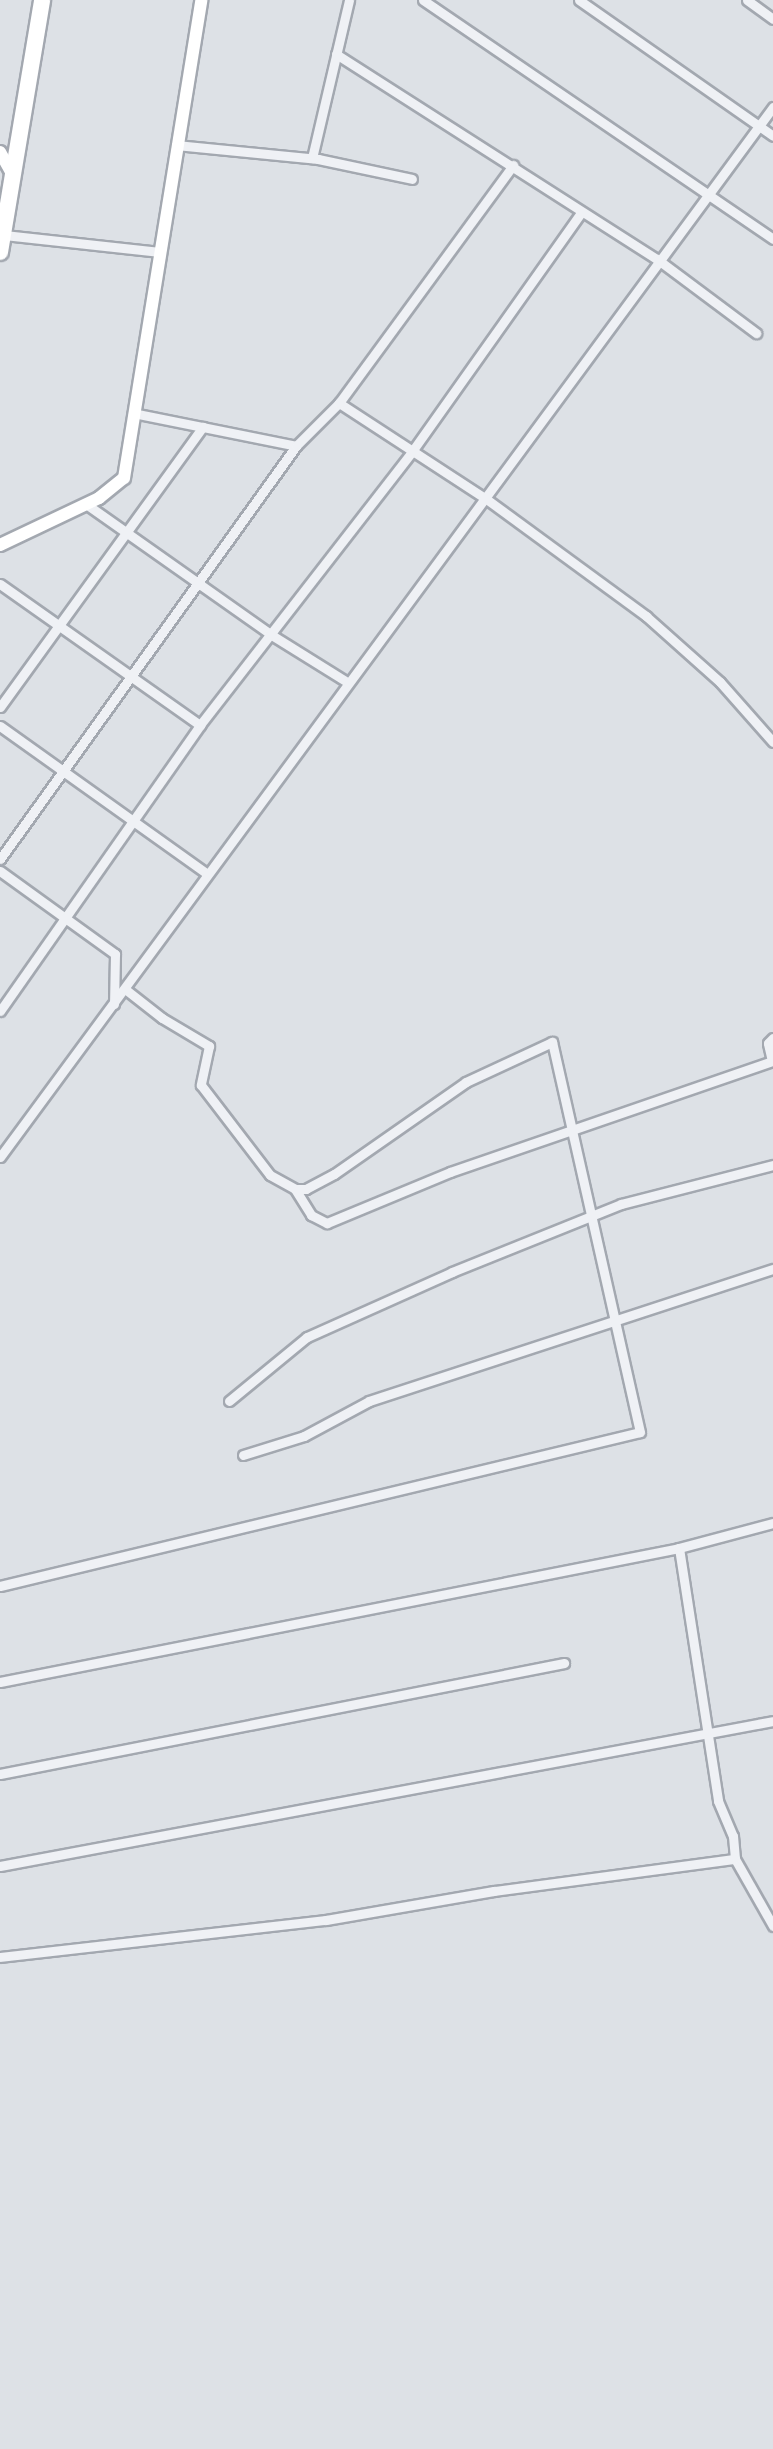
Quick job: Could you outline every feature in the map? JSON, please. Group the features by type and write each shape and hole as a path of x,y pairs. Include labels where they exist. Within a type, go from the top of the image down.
{"highway":[{"path":"0,252 4,235 5,164 42,0"}],"street":[{"path":"0,545 86,504 124,478 201,0"},
{"path":"312,158 349,0"},
{"path":"423,0 710,191 773,239"},
{"path":"579,0 773,136"},
{"path":"747,0 773,19"},
{"path":"336,54 513,165 580,214 657,259 756,333"},
{"path":"0,1157 114,1005 205,872 485,498 657,259 773,107"},
{"path":"176,145 312,158 412,179"},
{"path":"0,859 296,446 339,403 513,165"},
{"path":"0,1011 133,825 200,725 413,450 580,214"},
{"path":"4,235 160,252"},
{"path":"339,403 485,498 675,639 773,742"},
{"path":"133,413 296,446"},
{"path":"0,707 203,427"},
{"path":"86,504 201,582 270,634 347,682"},
{"path":"0,584 200,725"},
{"path":"0,726 133,825 205,872"},
{"path":"0,871 115,954 114,1005"},
{"path":"125,989 162,1018 209,1046 201,1085 270,1175 295,1189 311,1215 327,1223 572,1129 772,1061 768,1043 773,1038"},
{"path":"0,1586 640,1432 552,1042 466,1082 334,1174 306,1189 295,1189"},
{"path":"229,1401 307,1337 452,1272 621,1204 773,1165"},
{"path":"243,1455 304,1436 369,1401 773,1269"},
{"path":"0,1682 679,1548 773,1523"},
{"path":"679,1548 705,1732 735,1859 773,1926"},
{"path":"0,1774 564,1663"},
{"path":"0,1866 773,1721"},
{"path":"0,1957 326,1920 494,1891 735,1859"}]}
